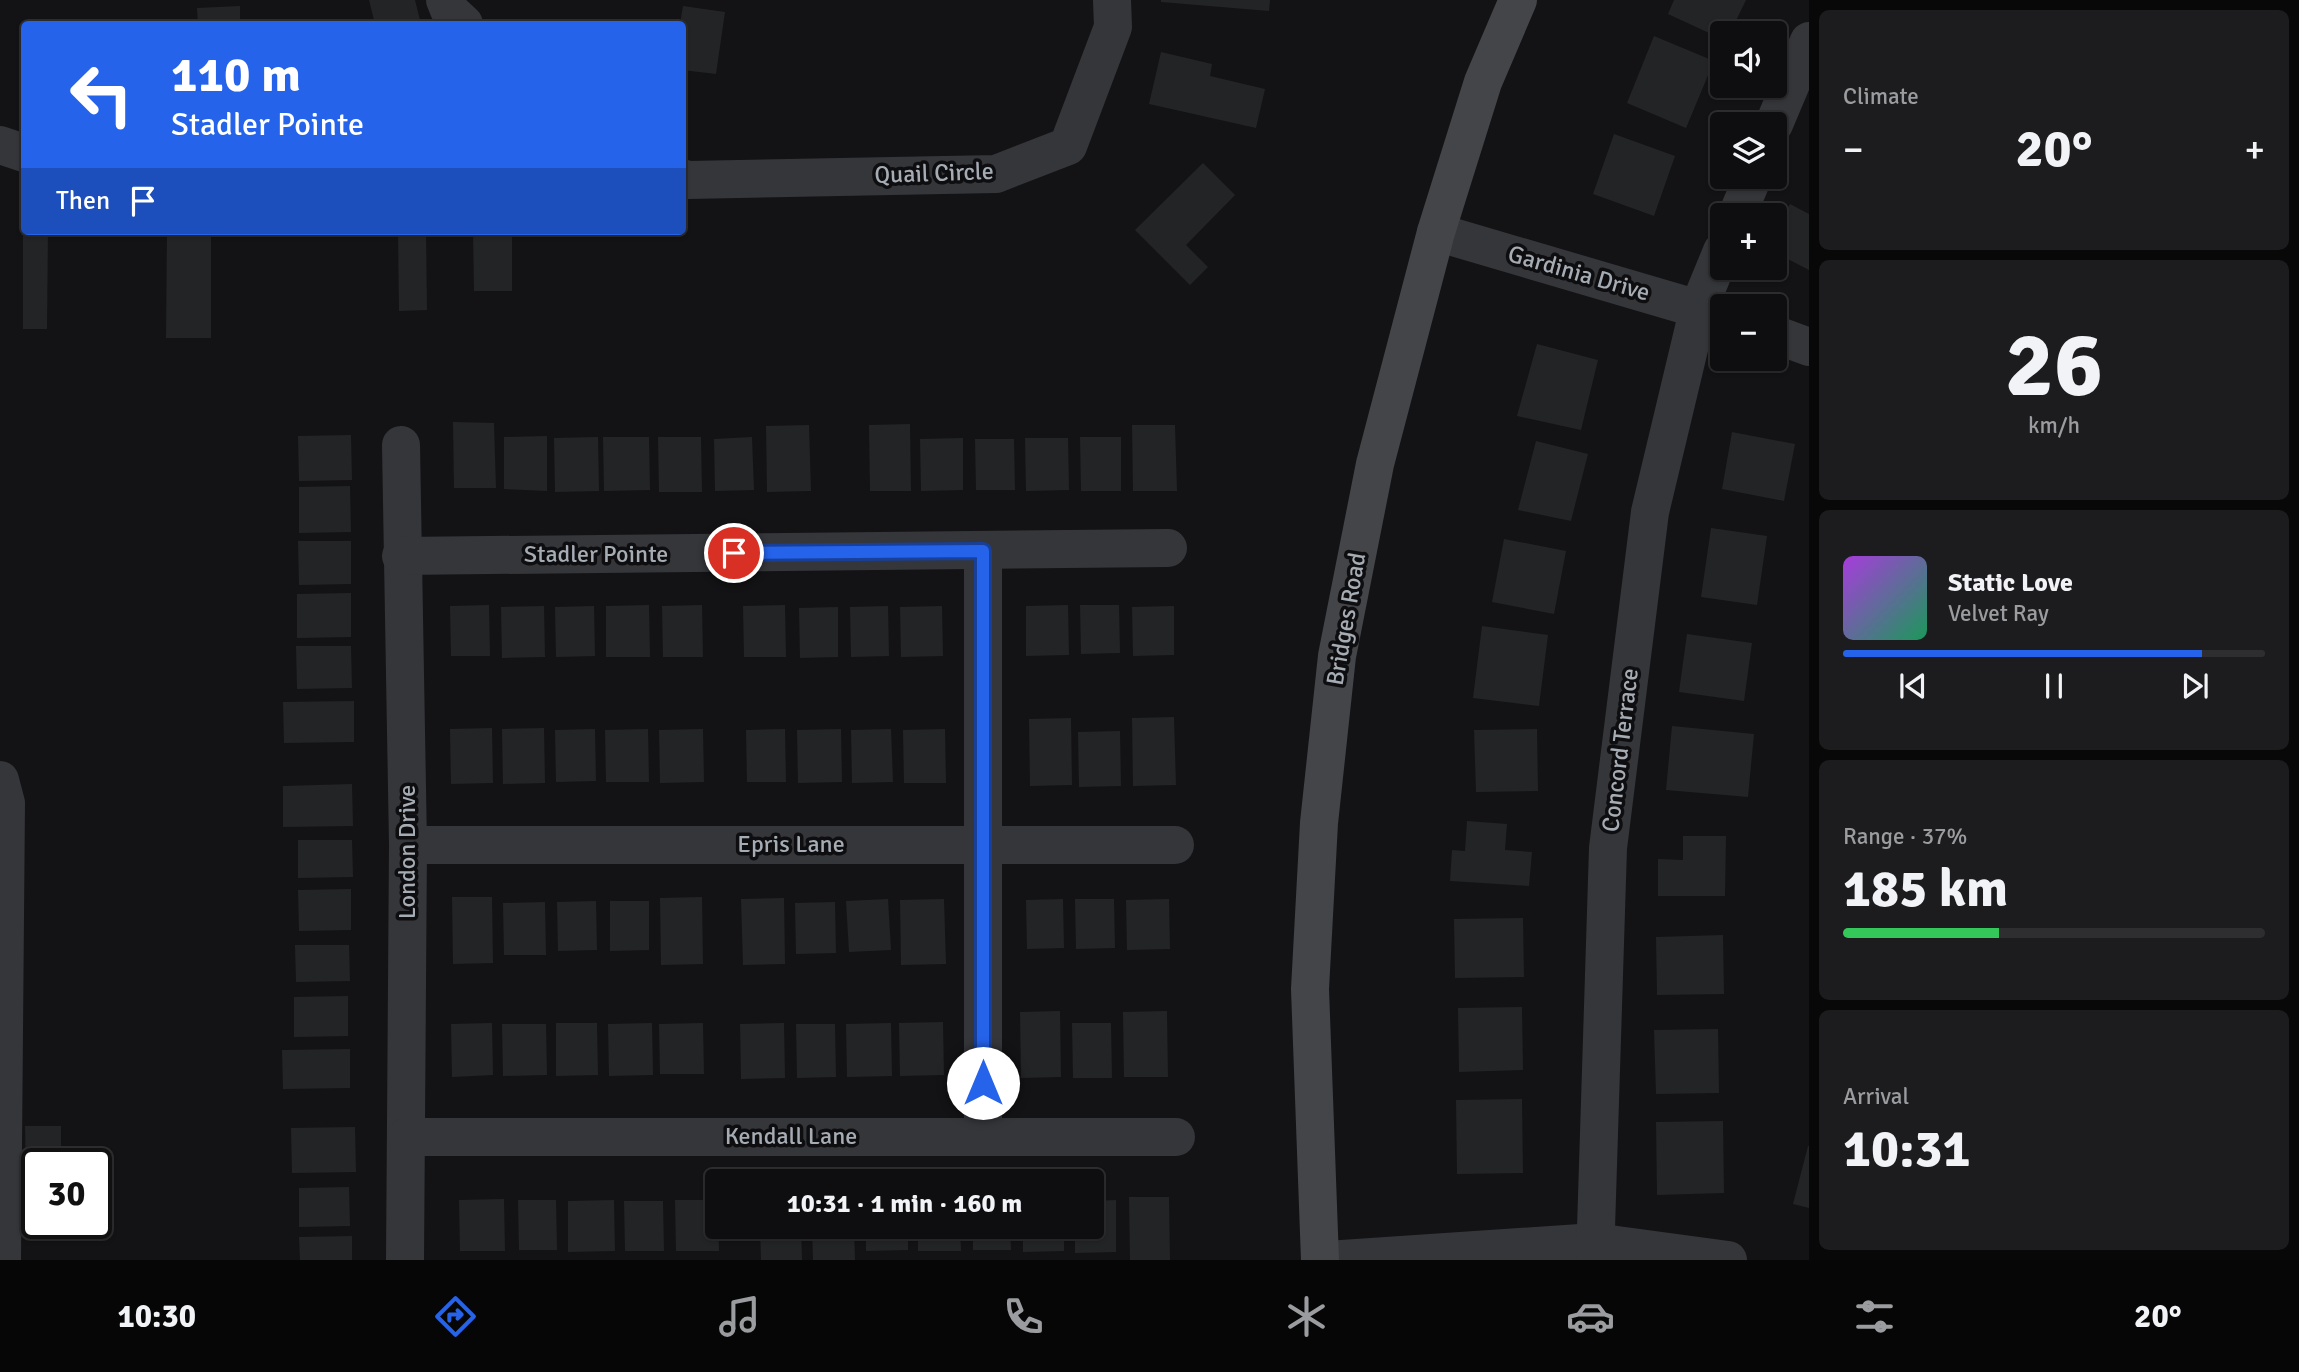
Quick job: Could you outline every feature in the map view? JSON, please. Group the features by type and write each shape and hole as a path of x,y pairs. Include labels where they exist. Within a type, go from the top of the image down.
{"street":[{"path":"445,0 449,10 461,21"},
{"name":"Quail Circle","path":"686,179 996,174 1068,146 1113,27 1112,0"},
{"name":"Bridges Road","path":"1320,1260 1310,989 1319,823 1337,656 1375,464 1436,232 1483,82 1518,0"},
{"path":"1779,112 1809,41"},
{"path":"0,145 21,152"},
{"name":"Gardinia Drive","path":"1436,232 1710,311"},
{"name":"Concord Terrace","path":"1595,1251 1608,848 1650,512 1710,311"},
{"path":"1787,339 1809,347"},
{"name":"London Drive","path":"401,444 408,845 405,1260"},
{"name":"Stadler Pointe","path":"401,556 1168,548"},
{"path":"983,551 983,1136"},
{"path":"0,780 6,803 2,1260"},
{"name":"Epris Lane","path":"408,845 1175,845"},
{"name":"Kendall Lane","path":"406,1137 1176,1137"},
{"path":"1327,1260 1595,1251 1728,1260"}],"building":[{"path":"369,0 415,0 420,21 374,21"},
{"path":"1161,0 1270,0 1269,11"},
{"path":"1674,0 1746,0 1736,21 1710,21 1710,33 1668,14"},
{"path":"240,6 240,21 198,21 197,8"},
{"path":"683,6 725,12 716,74 686,70 686,21 680,21"},
{"path":"1654,36 1710,59 1710,71 1686,128 1627,103"},
{"path":"1161,52 1212,64 1210,76 1265,89 1256,128 1149,104"},
{"path":"1614,134 1675,156 1654,216 1593,194"},
{"path":"1203,163 1235,195 1186,245 1208,267 1190,285 1135,230"},
{"path":"1790,204 1809,214 1809,270 1787,259 1787,210"},
{"path":"23,235 48,235 47,329 23,329"},
{"path":"167,235 211,235 211,338 166,338"},
{"path":"398,235 426,235 427,310 399,311"},
{"path":"473,235 512,235 512,291 474,291"},
{"path":"1537,344 1598,360 1581,430 1517,416"},
{"path":"453,422 494,423 496,488 454,488"},
{"path":"910,424 911,491 870,491 869,425"},
{"path":"809,425 811,491 767,492 766,426"},
{"path":"1132,425 1175,425 1177,491 1133,491"},
{"path":"1732,432 1795,444 1784,501 1722,489"},
{"path":"351,435 352,480 299,481 298,436"},
{"path":"547,436 547,491 504,489 504,437"},
{"path":"598,437 599,491 555,492 554,438"},
{"path":"603,437 649,437 650,490 604,491"},
{"path":"658,437 701,437 702,492 659,492"},
{"path":"752,437 754,490 715,491 714,439"},
{"path":"1080,437 1121,437 1121,491 1081,491"},
{"path":"963,438 963,490 921,491 920,439"},
{"path":"1025,438 1068,438 1069,490 1026,491"},
{"path":"975,439 1014,439 1015,490 976,490"},
{"path":"1536,441 1588,454 1571,521 1518,510"},
{"path":"350,486 351,532 299,533 299,487"},
{"path":"1711,528 1767,536 1757,605 1701,597"},
{"path":"1504,539 1566,551 1554,614 1492,602"},
{"path":"298,541 351,541 351,584 299,585"},
{"path":"351,593 351,637 297,638 297,594"},
{"path":"489,605 490,656 451,656 450,606"},
{"path":"649,605 650,657 606,657 606,606"},
{"path":"702,605 703,657 663,657 662,606"},
{"path":"785,605 786,657 744,657 743,606"},
{"path":"1068,605 1069,655 1026,656 1026,606"},
{"path":"1080,605 1119,605 1120,653 1081,654"},
{"path":"544,606 545,657 502,658 501,607"},
{"path":"594,606 595,656 556,657 555,607"},
{"path":"888,606 889,656 851,657 850,607"},
{"path":"942,606 943,656 901,657 900,607"},
{"path":"1174,606 1174,655 1133,656 1132,607"},
{"path":"838,607 838,657 800,658 799,608"},
{"path":"1482,626 1548,635 1539,706 1473,698"},
{"path":"1687,634 1752,643 1744,701 1679,692"},
{"path":"296,646 351,646 352,688 297,689"},
{"path":"354,701 354,742 284,743 283,702"},
{"path":"1174,717 1176,785 1133,786 1132,718"},
{"path":"1071,718 1072,785 1030,786 1029,719"},
{"path":"1672,726 1754,734 1748,797 1666,790"},
{"path":"492,728 493,783 451,784 450,729"},
{"path":"544,728 545,783 503,784 502,729"},
{"path":"595,729 596,781 556,782 555,730"},
{"path":"648,729 649,782 606,782 605,730"},
{"path":"703,729 704,782 660,783 659,730"},
{"path":"785,729 786,782 747,782 746,730"},
{"path":"841,729 842,782 798,783 797,730"},
{"path":"891,729 893,782 852,783 851,730"},
{"path":"945,729 946,783 904,783 903,730"},
{"path":"1537,729 1538,791 1476,792 1474,730"},
{"path":"1120,731 1121,786 1079,787 1078,732"},
{"path":"352,784 353,826 283,827 283,786"},
{"path":"1467,821 1507,824 1505,850 1532,852 1529,886 1450,881 1452,850 1465,851"},
{"path":"1683,836 1726,836 1725,896 1658,896 1658,859 1683,860"},
{"path":"298,840 352,840 353,877 298,878"},
{"path":"351,889 351,930 299,931 298,890"},
{"path":"452,897 492,897 493,963 453,964"},
{"path":"702,897 703,964 661,965 660,898"},
{"path":"784,898 785,964 743,965 741,899"},
{"path":"888,899 891,950 849,952 846,901"},
{"path":"944,899 946,964 901,965 900,900"},
{"path":"1063,899 1064,948 1027,949 1026,900"},
{"path":"1075,899 1114,899 1115,948 1076,949"},
{"path":"1169,899 1170,949 1127,950 1126,900"},
{"path":"596,901 597,950 558,951 557,902"},
{"path":"610,901 649,901 649,950 610,951"},
{"path":"545,902 546,955 504,955 503,903"},
{"path":"835,902 836,953 796,954 795,903"},
{"path":"1523,918 1524,977 1455,978 1454,919"},
{"path":"1723,935 1724,994 1657,995 1656,937"},
{"path":"295,945 349,945 350,981 296,982"},
{"path":"348,996 348,1036 294,1037 294,997"},
{"path":"1522,1007 1523,1070 1459,1072 1458,1008"},
{"path":"1060,1011 1061,1077 1021,1078 1020,1012"},
{"path":"1167,1011 1168,1077 1124,1077 1123,1012"},
{"path":"943,1022 944,1075 900,1076 899,1023"},
{"path":"492,1023 493,1075 452,1077 451,1024"},
{"path":"556,1023 597,1023 598,1075 556,1076"},
{"path":"652,1023 653,1075 609,1076 608,1024"},
{"path":"703,1023 704,1074 660,1074 659,1024"},
{"path":"784,1023 785,1078 741,1079 740,1024"},
{"path":"891,1023 892,1076 847,1077 846,1024"},
{"path":"1072,1023 1111,1023 1112,1078 1073,1078"},
{"path":"502,1024 546,1024 547,1075 503,1076"},
{"path":"796,1024 835,1024 836,1077 797,1078"},
{"path":"1718,1029 1719,1093 1656,1094 1654,1030"},
{"path":"350,1049 350,1088 283,1089 282,1050"},
{"path":"1522,1099 1523,1173 1457,1174 1456,1100"},
{"path":"1723,1121 1724,1193 1657,1195 1656,1122"},
{"path":"25,1126 61,1126 61,1148 25,1148"},
{"path":"355,1127 356,1172 292,1173 291,1128"},
{"path":"1809,1146 1809,1208 1793,1204"},
{"path":"349,1187 350,1226 299,1227 299,1188"},
{"path":"1129,1197 1169,1197 1170,1260 1130,1260"},
{"path":"504,1199 505,1251 460,1251 459,1200"},
{"path":"518,1200 556,1200 557,1250 519,1250"},
{"path":"614,1200 615,1251 568,1252 568,1201"},
{"path":"675,1200 705,1200 705,1239 719,1239 719,1251 676,1251"},
{"path":"1104,1200 1116,1200 1116,1252 1075,1253 1075,1239 1104,1239"},
{"path":"624,1201 663,1201 664,1251 625,1251"},
{"path":"352,1236 352,1260 300,1260 299,1237"},
{"path":"760,1239 801,1239 802,1260 761,1260"},
{"path":"812,1239 854,1239 855,1260 813,1260"},
{"path":"866,1239 908,1239 908,1250 866,1251"},
{"path":"918,1239 960,1239 961,1251 918,1251"},
{"path":"973,1239 1011,1239 1011,1250 973,1250"},
{"path":"1023,1239 1064,1239 1064,1251 1023,1252"}],"route":[{"path":"734,553 983,551 983,1083"}]}
